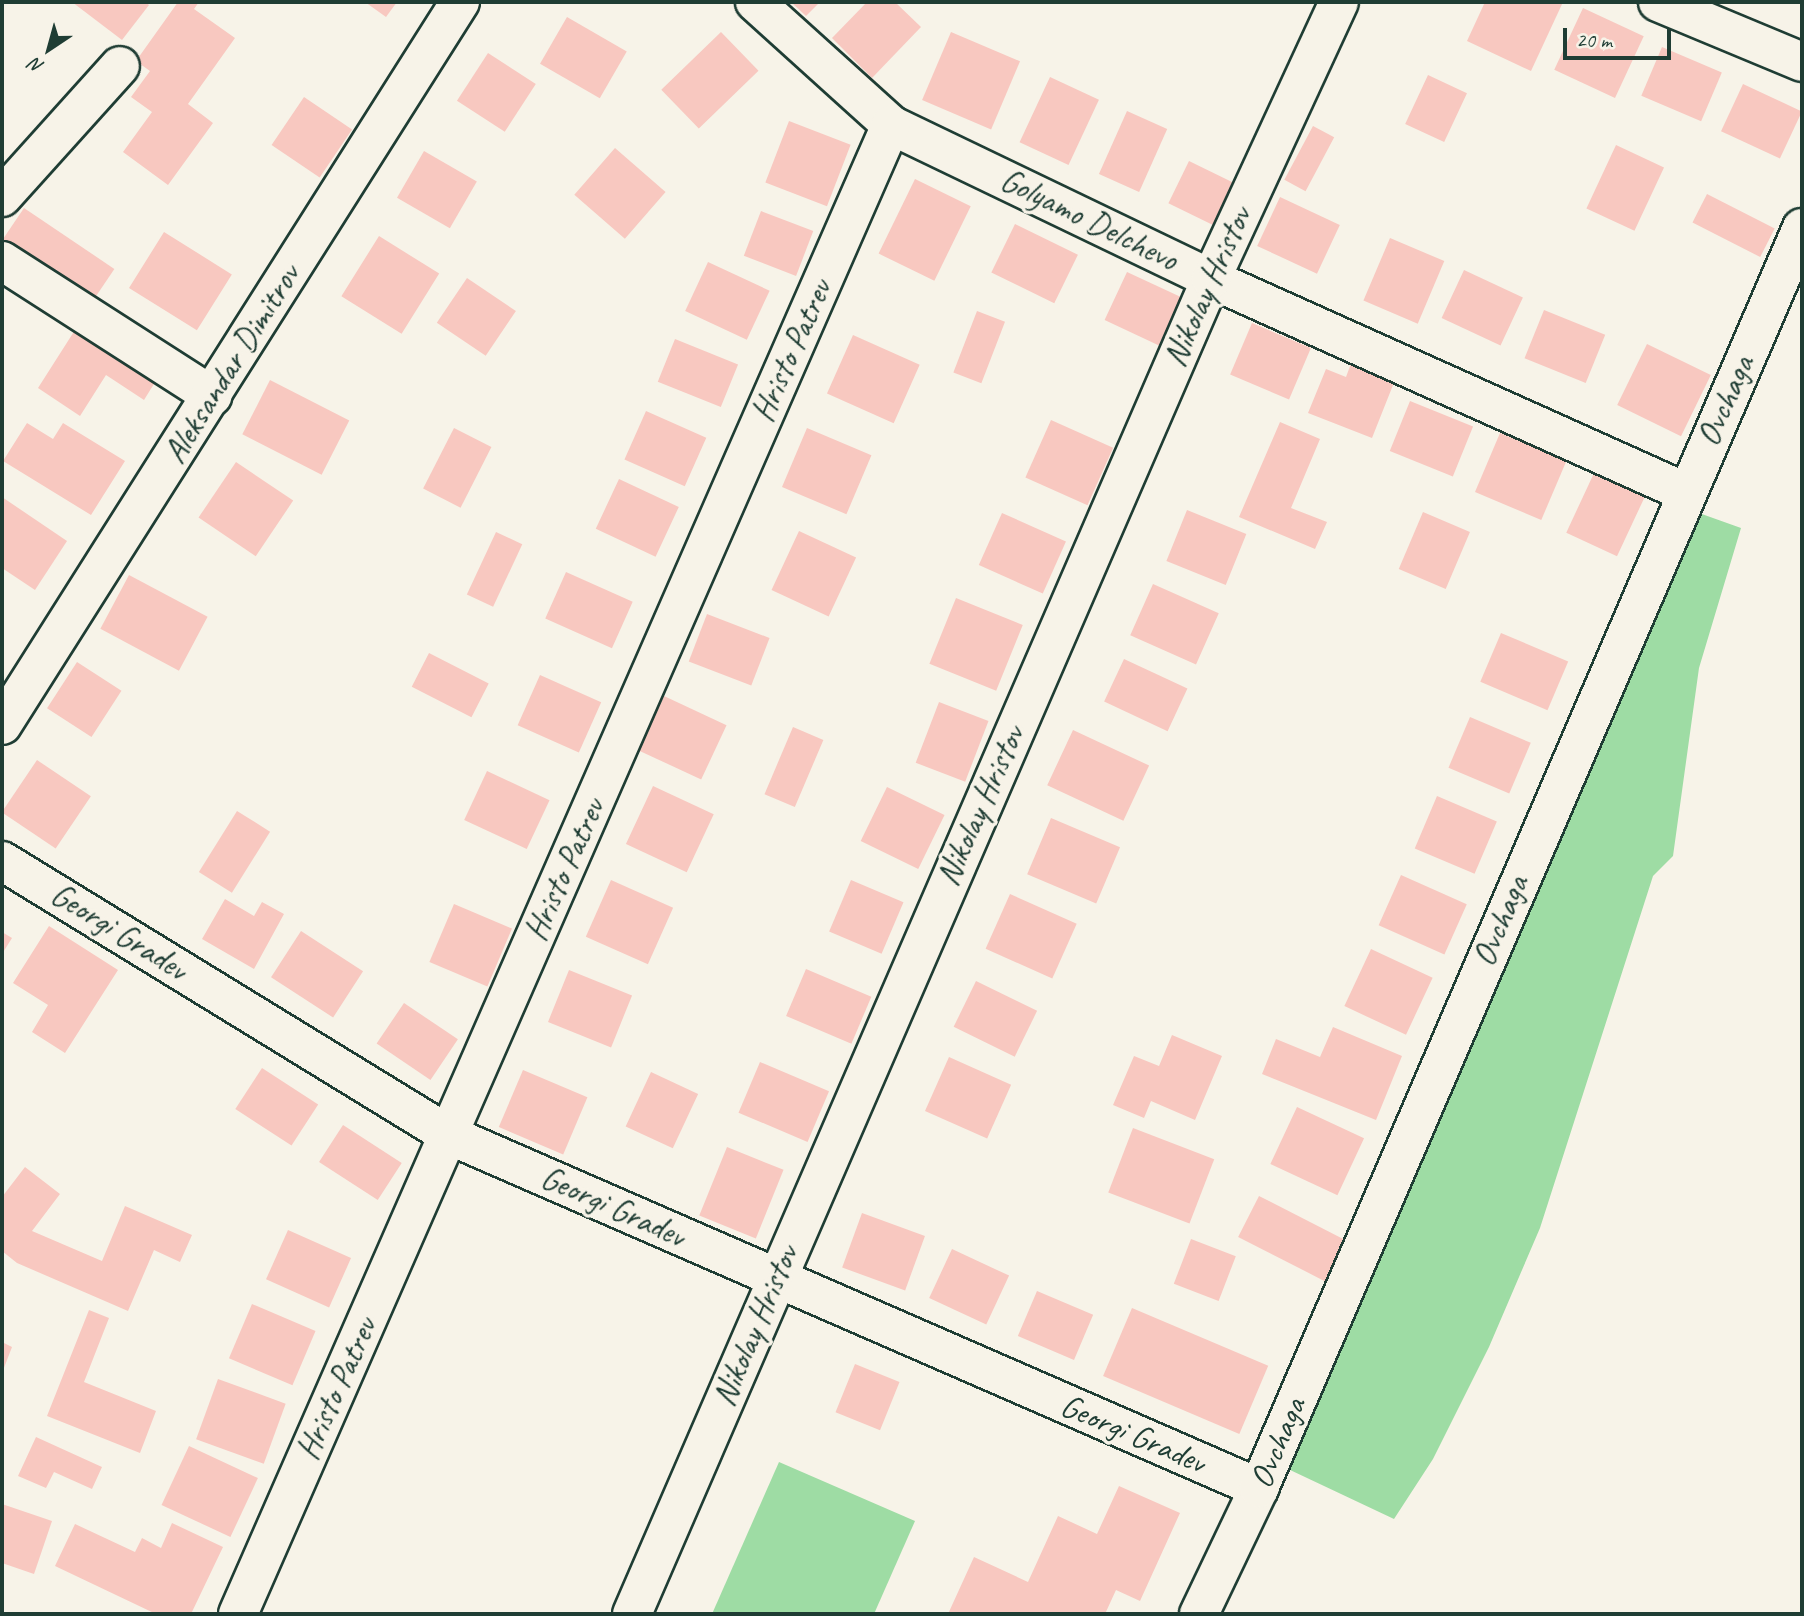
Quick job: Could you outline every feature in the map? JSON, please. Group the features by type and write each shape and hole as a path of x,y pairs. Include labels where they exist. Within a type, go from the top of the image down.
{"street":[{"name":"Aleksandar Dimitrov","path":"2,725 460,2"},
{"name":"Golyamo Delchevo","path":"755,2 891,125 1211,279 1685,492"},
{"name":"Nikolay Hristov","path":"632,1614 1211,279 1339,2"},
{"path":"1658,2 1802,62"},
{"path":"2,197 120,66"},
{"name":"Hristo Patrev","path":"238,1614 891,125"},
{"name":"Ovchaga","path":"1199,1614 1259,1488 1685,492 1802,228"},
{"path":"2,261 212,396"},
{"name":"Georgi Gradev","path":"2,861 449,1135 1259,1488"}],"green space":[{"path":"1699,513 1741,528 1699,668 1673,856 1653,876 1540,1228 1489,1347 1433,1459 1394,1519 1288,1469"},
{"path":"779,1462 915,1521 874,1614 712,1614"}],"building":[{"path":"72,2 145,2 149,5 122,40"},
{"path":"178,2 199,2 194,9 235,38 188,104 213,123 168,185 123,152 152,112 131,97 150,71 136,61"},
{"path":"365,2 397,2 386,17"},
{"path":"791,2 820,2 806,16"},
{"path":"867,2 895,2 921,27 872,78 832,38"},
{"path":"1485,2 1563,2 1531,71 1467,41"},
{"path":"1583,8 1644,36 1615,98 1554,70"},
{"path":"567,17 627,52 600,98 540,64"},
{"path":"721,32 759,71 699,129 661,90"},
{"path":"951,32 1020,61 991,129 922,100"},
{"path":"1662,47 1722,72 1701,121 1641,96"},
{"path":"488,53 536,84 505,132 457,101"},
{"path":"1428,75 1467,93 1444,142 1405,124"},
{"path":"1050,77 1099,100 1069,165 1020,142"},
{"path":"1743,84 1802,111 1780,159 1721,131"},
{"path":"304,97 352,129 320,178 272,145"},
{"path":"1127,111 1167,129 1139,192 1099,174"},
{"path":"789,121 851,145 827,206 765,183"},
{"path":"1313,126 1334,137 1306,191 1284,180"},
{"path":"1616,145 1664,167 1634,231 1586,208"},
{"path":"615,148 666,192 625,239 574,195"},
{"path":"424,151 477,182 450,228 397,198"},
{"path":"1189,161 1237,184 1216,226 1168,203"},
{"path":"915,179 971,206 934,281 879,254"},
{"path":"1707,194 1775,229 1760,257 1692,223"},
{"path":"1280,197 1340,225 1317,274 1257,246"},
{"path":"24,208 114,269 93,301 2,240"},
{"path":"761,211 813,231 796,276 744,256"},
{"path":"1015,224 1078,255 1054,303 991,273"},
{"path":"164,232 232,274 197,330 129,288"},
{"path":"379,236 439,274 402,334 341,296"},
{"path":"1390,238 1444,261 1418,324 1363,301"},
{"path":"708,262 770,291 747,340 685,311"},
{"path":"1464,270 1523,297 1501,346 1442,318"},
{"path":"1127,272 1181,297 1159,345 1105,320"},
{"path":"467,278 516,311 486,356 437,323"},
{"path":"1544,310 1605,335 1586,383 1525,358"},
{"path":"977,311 1005,322 981,383 953,373"},
{"path":"82,319 162,371 144,400 106,375 80,416 38,388"},
{"path":"1252,323 1311,348 1289,400 1230,375"},
{"path":"853,335 920,365 894,423 827,393"},
{"path":"675,339 738,364 721,407 658,382"},
{"path":"1647,344 1711,375 1681,436 1617,405"},
{"path":"1353,358 1397,375 1372,438 1308,413 1326,369 1346,377"},
{"path":"270,380 349,420 322,475 242,434"},
{"path":"1410,401 1473,426 1453,477 1390,451"},
{"path":"646,411 706,438 685,486 624,459"},
{"path":"1051,420 1113,448 1087,505 1025,478"},
{"path":"1280,422 1320,439 1291,508 1327,522 1315,549 1239,517"},
{"path":"27,423 53,439 63,423 125,461 91,515 3,461"},
{"path":"454,428 491,447 461,508 423,489"},
{"path":"807,428 871,455 846,514 782,487"},
{"path":"1500,433 1566,461 1541,520 1475,492"},
{"path":"236,462 293,501 256,556 199,518"},
{"path":"1595,471 1646,495 1617,556 1566,533"},
{"path":"619,479 679,507 656,557 596,529"},
{"path":"2,497 67,541 35,590 2,568"},
{"path":"1187,510 1246,534 1226,585 1166,561"},
{"path":"1423,512 1470,532 1446,589 1399,569"},
{"path":"1002,513 1066,541 1043,594 979,565"},
{"path":"799,531 856,558 829,617 772,590"},
{"path":"496,532 522,544 493,607 467,595"},
{"path":"566,572 633,602 612,648 545,619"},
{"path":"129,575 208,617 179,671 100,629"},
{"path":"1153,584 1219,613 1196,664 1130,635"},
{"path":"956,598 1023,625 996,691 929,664"},
{"path":"707,614 770,638 751,686 689,662"},
{"path":"1501,633 1568,662 1547,710 1480,682"},
{"path":"429,653 489,683 471,717 412,687"},
{"path":"1124,659 1187,689 1168,731 1104,702"},
{"path":"77,662 121,691 91,737 47,708"},
{"path":"540,675 601,702 579,752 518,725"},
{"path":"664,696 727,725 701,780 639,750"},
{"path":"939,702 988,721 965,782 916,763"},
{"path":"1470,717 1531,743 1509,793 1449,768"},
{"path":"793,727 823,740 795,807 764,794"},
{"path":"1073,730 1149,765 1123,821 1047,785"},
{"path":"37,760 91,796 56,849 2,812"},
{"path":"487,771 550,800 527,849 464,820"},
{"path":"653,786 714,814 687,872 626,844"},
{"path":"887,787 945,815 918,869 861,841"},
{"path":"1437,796 1497,821 1475,874 1415,848"},
{"path":"237,811 270,832 232,893 199,872"},
{"path":"1051,818 1120,847 1096,903 1027,874"},
{"path":"1401,875 1467,904 1444,955 1379,925"},
{"path":"611,880 673,908 648,964 586,937"},
{"path":"851,880 903,902 882,954 829,932"},
{"path":"1010,894 1077,924 1052,979 986,949"},
{"path":"225,899 254,916 262,902 284,914 254,969 202,939"},
{"path":"454,904 512,929 487,987 429,962"},
{"path":"49,926 118,970 65,1053 32,1032 48,1005 13,983"},
{"path":"301,931 363,971 333,1017 271,977"},
{"path":"2,932 12,938 2,954"},
{"path":"1371,949 1433,978 1406,1035 1344,1006"},
{"path":"806,969 871,997 851,1044 786,1016"},
{"path":"569,970 632,995 611,1047 548,1022"},
{"path":"976,981 1037,1011 1015,1057 954,1027"},
{"path":"404,1003 458,1039 430,1080 377,1044"},
{"path":"1333,1027 1402,1056 1376,1120 1262,1074 1276,1039 1320,1057"},
{"path":"1172,1035 1222,1056 1195,1120 1151,1101 1144,1118 1113,1105 1134,1056 1159,1066"},
{"path":"949,1057 1011,1085 987,1139 925,1111"},
{"path":"760,1062 829,1091 808,1142 739,1113"},
{"path":"262,1068 318,1104 292,1146 235,1109"},
{"path":"523,1070 587,1097 563,1154 499,1127"},
{"path":"651,1072 698,1094 673,1148 626,1126"},
{"path":"1297,1107 1364,1138 1337,1195 1270,1164"},
{"path":"343,1125 402,1163 378,1200 319,1162"},
{"path":"1133,1128 1214,1159 1189,1224 1108,1192"},
{"path":"727,1147 784,1170 756,1238 699,1216"},
{"path":"25,1167 60,1194 32,1231 102,1261 125,1206 192,1235 180,1262 154,1250 128,1311 17,1263 2,1251 2,1197"},
{"path":"1259,1196 1348,1241 1327,1282 1238,1237"},
{"path":"862,1213 925,1236 905,1290 842,1268"},
{"path":"288,1230 351,1258 329,1307 266,1279"},
{"path":"1191,1239 1236,1256 1219,1301 1174,1284"},
{"path":"952,1249 1009,1276 986,1325 929,1298"},
{"path":"1037,1291 1093,1315 1074,1360 1018,1336"},
{"path":"252,1304 316,1331 292,1385 229,1358"},
{"path":"1132,1308 1268,1366 1239,1434 1103,1376"},
{"path":"89,1310 109,1318 84,1382 156,1411 140,1453 47,1416"},
{"path":"2,1342 12,1347 2,1373"},
{"path":"855,1364 900,1382 880,1430 836,1412"},
{"path":"218,1379 286,1404 264,1464 196,1439"},
{"path":"36,1437 102,1467 92,1489 54,1472 46,1488 18,1476"},
{"path":"189,1446 258,1478 230,1537 162,1505"},
{"path":"1119,1486 1180,1513 1140,1601 1116,1590 1105,1614 948,1614 974,1557 1028,1582 1058,1516 1097,1534"},
{"path":"2,1504 52,1521 34,1574 2,1563"},
{"path":"172,1523 223,1547 191,1614 156,1614 55,1566 75,1524 135,1552 142,1538 161,1548"}]}
